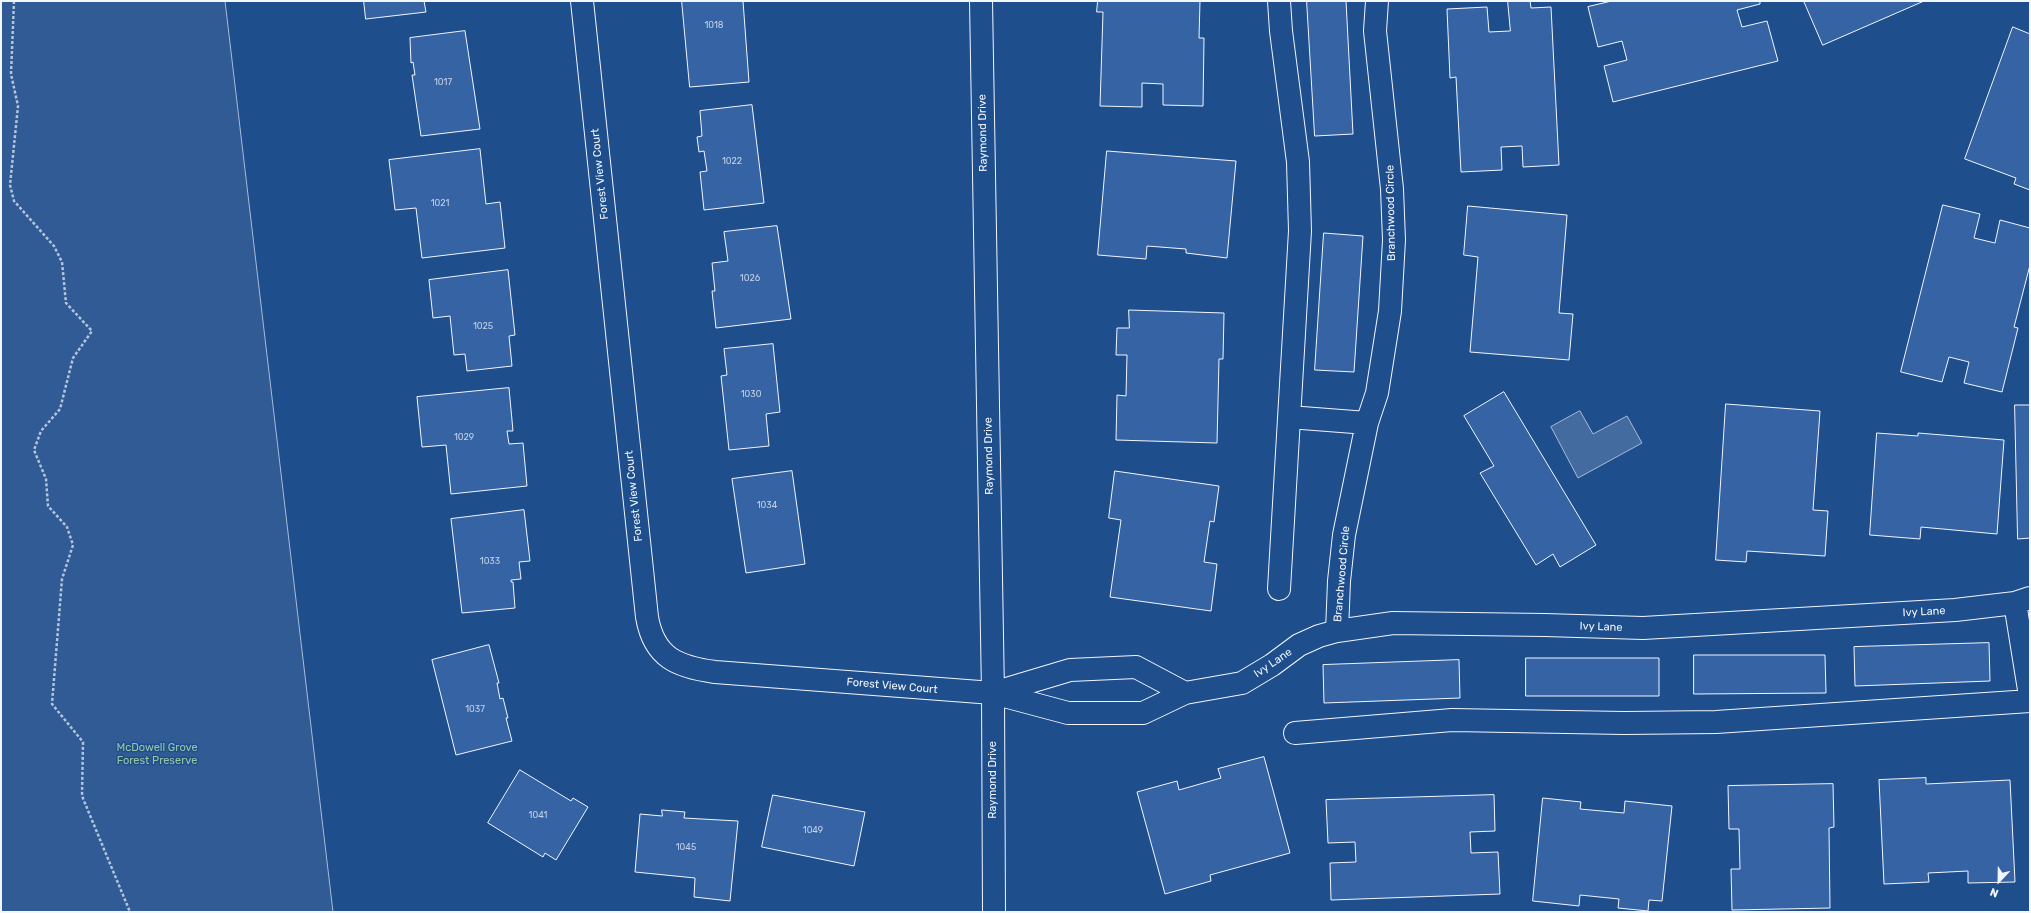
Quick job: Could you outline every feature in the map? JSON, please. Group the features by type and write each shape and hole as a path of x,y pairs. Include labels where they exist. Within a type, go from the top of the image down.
{"street":[{"name":"Forest View Court","path":"582,1 647,617 653,637 662,653 680,664 715,672 993,694"},
{"name":"Raymond Drive","path":"981,1 993,694 994,912"},
{"path":"1279,1 1281,31 1300,195 1300,231 1279,589"},
{"name":"Branchwood Circle","path":"1337,631 1339,581 1344,535 1367,423 1377,393 1390,311 1394,240 1392,189 1387,131 1374,31 1377,1"},
{"path":"1289,417 1367,423"},
{"name":"Ivy Lane","path":"993,694 1068,713 1143,713 1185,693 1242,683 1272,665 1299,645 1319,636 1337,631 1394,623 1545,624 1643,628 1955,610 2022,601"},
{"path":"2022,601 2030,696"},
{"path":"993,694 1070,670 1136,667 1185,693"},
{"path":"1295,733 1452,720 1624,724 1716,722 2030,701"}],"path":[{"path":"14,1 10,74 18,106 10,185 14,201 54,246 62,262 66,303 92,330 73,358 60,409 41,431 34,450 46,479 48,506 67,527 73,545 62,579 52,704 83,742 82,796 130,912"}],"shaded area":[{"name":"McDowell Grove Forest Preserve","path":"1,1 225,1 333,912 1,912"},
{"path":"1580,411 1593,434 1627,416 1642,443 1578,478 1551,427"}],"building":[{"path":"364,1 424,1 426,12 366,19"},
{"path":"682,1 743,1 749,82 690,87"},
{"path":"1098,1 1200,1 1199,38 1204,38 1203,106 1163,105 1163,84 1142,83 1142,107 1100,106 1103,12 1097,12"},
{"path":"1307,1 1346,1 1353,134 1315,136"},
{"path":"1508,1 1530,1 1531,8 1551,7 1559,165 1523,167 1522,146 1501,147 1502,170 1461,172 1456,77 1450,78 1447,9 1487,7 1489,32 1510,31"},
{"path":"1612,1 1760,1 1760,4 1737,10 1742,27 1767,21 1778,61 1613,102 1604,66 1627,60 1622,41 1598,47 1588,7"},
{"path":"1804,1 1924,1 1823,45"},
{"path":"2013,27 2030,34 2030,190 2014,184 2016,178 1965,159"},
{"path":"465,31 480,129 421,136 412,75 415,75 413,62 411,63 410,38"},
{"path":"752,105 764,203 704,210 700,172 707,171 704,151 699,152 697,137 702,136 700,111"},
{"path":"480,149 486,204 500,202 505,248 422,258 416,208 395,210 389,160"},
{"path":"1107,151 1236,161 1227,258 1186,253 1186,249 1147,246 1146,259 1098,255"},
{"path":"1943,205 1980,214 1974,238 1995,243 2000,220 2030,228 2030,265 2014,327 2018,328 2002,392 1964,383 1969,362 1949,357 1942,382 1901,372"},
{"path":"1468,206 1567,215 1559,313 1573,314 1569,360 1470,352 1478,257 1464,255"},
{"path":"777,226 791,319 716,328 712,291 715,291 712,263 728,261 724,232"},
{"path":"1324,233 1363,236 1354,372 1315,370"},
{"path":"508,270 515,335 509,336 512,366 467,371 465,354 454,355 450,316 433,318 429,280"},
{"path":"1129,310 1224,313 1223,359 1219,359 1217,443 1116,440 1117,395 1126,396 1127,355 1116,355 1117,328 1129,328"},
{"path":"773,344 780,412 766,414 769,446 729,450 721,376 727,375 724,349"},
{"path":"509,388 513,431 507,431 509,444 523,443 527,486 451,494 446,445 422,447 417,397"},
{"path":"1504,392 1596,545 1560,567 1553,554 1536,565 1480,473 1494,466 1464,416"},
{"path":"1726,404 1820,411 1813,510 1828,511 1825,556 1747,551 1746,562 1716,560"},
{"path":"2015,405 2030,405 2030,538 2018,539"},
{"path":"1877,433 1918,436 1918,433 2004,440 1997,534 1921,527 1920,539 1870,535"},
{"path":"792,471 805,564 746,573 732,479"},
{"path":"1115,471 1219,486 1214,522 1210,521 1204,562 1217,564 1211,611 1110,597 1121,520 1109,518"},
{"path":"524,510 530,561 519,562 521,579 511,580 511,582 513,582 515,608 462,613 451,519"},
{"path":"1989,643 1990,681 1855,686 1854,647"},
{"path":"489,645 499,683 497,683 500,699 503,698 512,741 456,755 432,660"},
{"path":"1694,655 1825,655 1826,693 1694,694"},
{"path":"1526,658 1659,658 1659,696 1526,696"},
{"path":"1459,660 1460,698 1324,703 1323,665"},
{"path":"1264,757 1290,853 1210,875 1211,881 1165,894 1137,792 1177,781 1179,790 1221,778 1218,769"},
{"path":"520,770 571,801 573,798 588,807 556,860 545,853 543,857 488,823"},
{"path":"1926,778 1926,784 2010,780 2015,882 1968,883 1968,871 1928,873 1929,882 1884,884 1879,780"},
{"path":"1833,784 1834,827 1829,828 1830,908 1732,910 1731,869 1740,869 1739,829 1729,829 1728,786"},
{"path":"773,795 865,812 854,866 762,847"},
{"path":"1494,795 1495,831 1470,832 1471,853 1498,852 1500,894 1331,900 1330,863 1356,862 1355,842 1328,843 1326,800"},
{"path":"1543,798 1581,802 1580,809 1624,813 1625,801 1672,806 1662,901 1649,900 1648,911 1618,908 1619,899 1580,895 1579,906 1533,901"},
{"path":"662,810 685,812 684,818 738,821 730,901 694,897 695,878 635,872 640,814 662,816"}]}
